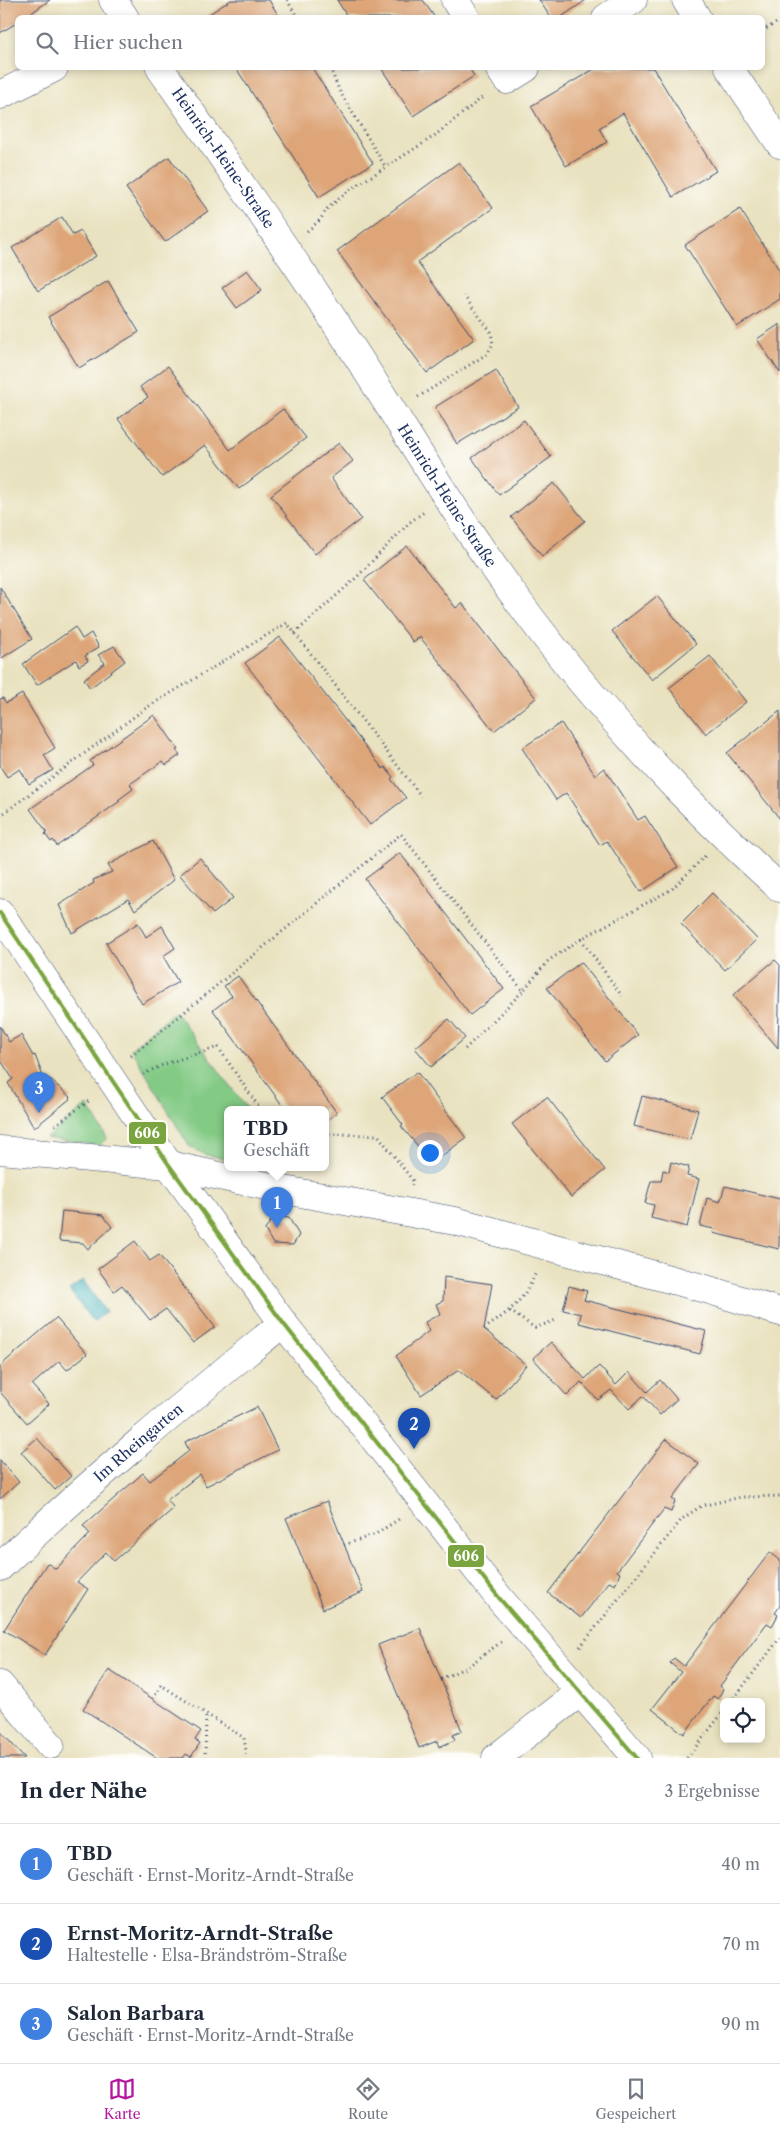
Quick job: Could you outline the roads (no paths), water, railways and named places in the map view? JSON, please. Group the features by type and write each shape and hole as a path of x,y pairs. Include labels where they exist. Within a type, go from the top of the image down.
{"street":[{"path":"113,0 123,15"},
{"path":"455,0 464,15"},
{"path":"611,15 634,0"},
{"path":"686,0 695,15"},
{"path":"0,96 50,70"},
{"name":"Heinrich-Heine-Straße","path":"161,70 286,247 395,412 488,560 574,673 646,756 724,838 780,888"},
{"path":"730,70 780,144"},
{"path":"0,913 169,1165 283,1323 421,1501 579,1693 637,1758"},
{"path":"11,1151 169,1165 284,1190 455,1221 780,1312"},
{"name":"Im Rheingarten","path":"0,1567 86,1488 283,1323"},
{"path":"0,1685 50,1745"},
{"path":"496,1758 579,1693"}],"water":[{"path":"83,1280 106,1312 93,1322 69,1290"}],"place":[{"name":"Salon Barbara","path":"39,1113"},
{"name":"TBD","path":"277,1228"},
{"name":"Ernst-Moritz-Arndt-Straße","path":"414,1449"}]}
